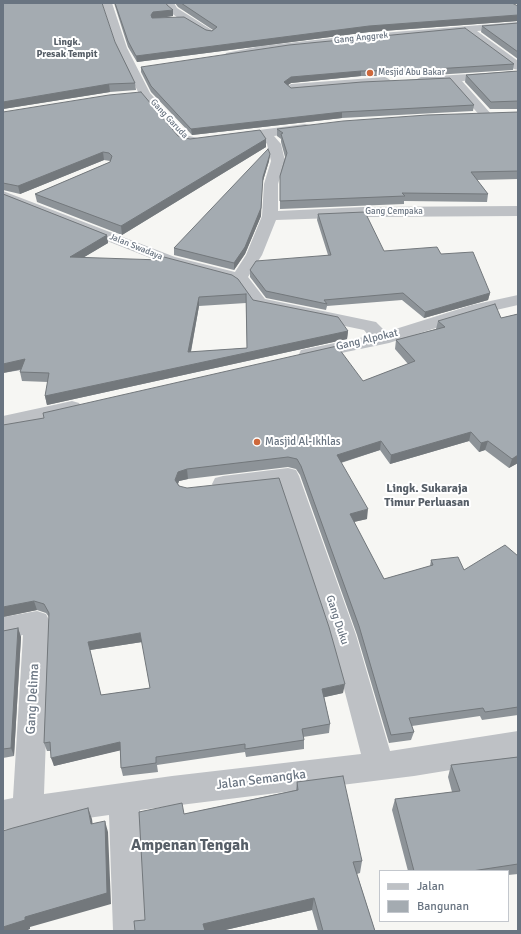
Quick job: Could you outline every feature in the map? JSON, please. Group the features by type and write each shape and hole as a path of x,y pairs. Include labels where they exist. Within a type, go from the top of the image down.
{"street":[{"name":"Gang Garuda","path":"107,3 122,48 139,68 145,94 184,139 190,142 266,134"},
{"path":"173,4 174,10 186,19 211,33"},
{"path":"172,21 186,19"},
{"name":"Gang Anggrek","path":"218,57 261,49 369,37 518,25"},
{"path":"467,29 518,67"},
{"path":"412,80 518,74"},
{"path":"453,78 492,115 470,115"},
{"path":"291,88 399,81"},
{"name":"Gang Garuda","path":"131,95 145,94"},
{"path":"266,134 320,126"},
{"path":"266,134 274,144 278,161 271,184 270,216 254,255 239,278 246,284 255,299 259,302 376,332 479,296 518,288"},
{"name":"Jalan Swadaya","path":"3,195 29,198 170,260 239,278"},
{"name":"Gang Cempaka","path":"270,216 363,212 518,211"},
{"name":"Gang Alpokat","path":"294,357 376,332 518,300"},
{"path":"3,423 91,404"},
{"name":"Gang Duku","path":"204,487 288,476 343,635 379,766"},
{"name":"Gang Delima","path":"3,628 37,622 16,813"},
{"name":"Jalan Semangka","path":"16,813 414,762 518,745"},
{"path":"124,798 130,931"}],"building":[{"path":"3,3 102,3 115,42 135,83 109,84 3,102"},
{"path":"115,3 166,3 173,10 153,12 151,15 152,18 184,17 206,30 212,31 217,27 181,3 512,3 518,6 518,15 369,26 136,56 128,41"},
{"path":"518,23 518,52 482,26"},
{"path":"465,28 514,64 419,70 361,71 291,77 284,82 291,88 362,82 450,78 474,105 342,112 191,129 151,86 141,67 289,45"},
{"path":"518,71 518,101 491,102 466,75"},
{"path":"141,92 178,136 190,139 260,130 266,139 121,226 35,194 110,162 112,156 109,153 103,152 18,186 3,183 3,112 109,95"},
{"path":"518,112 518,171 471,172 488,194 402,193 405,196 280,201 280,176 287,153 281,134 283,133 277,129 343,121 427,115"},
{"path":"268,149 270,154 263,177 261,208 245,247 234,263 174,248"},
{"path":"3,194 107,235 70,257 161,260 164,257 232,275 238,279 253,300 338,317 348,331 45,396 49,373 20,372 25,359 3,364","holes":["246,294 247,348 188,352 199,297"]},
{"path":"365,212 384,251 437,247 441,254 473,252 490,293 425,312 403,293 324,300 327,304 266,291 250,270 256,261 331,255 318,214"},
{"path":"495,304 501,318 518,314 518,455 512,459 488,441 481,443 471,432 391,455 381,441 337,455 368,509 350,514 384,579 433,565 431,560 458,557 464,570 505,545 518,556 518,707 485,712 483,708 409,718 414,732 391,735 359,626 301,466 297,459 288,457 187,469 178,472 175,480 179,486 187,488 279,478 329,627 345,684 322,689 330,724 302,729 304,740 245,749 245,744 156,757 156,763 121,768 120,742 51,758 50,742 44,743 49,613 44,604 34,601 3,607 3,425 44,418 43,413 337,346 363,381 415,361 396,340 445,327 438,321","holes":["140,633 150,688 101,695 88,642"]},
{"path":"18,628 11,748 3,749 3,631"},
{"path":"518,757 518,864 479,870 414,870 395,799 460,791 451,765"},
{"path":"343,776 362,861 353,862 375,931 323,931 314,898 203,924 205,931 135,931 134,921 145,920 139,812 182,803 184,814 298,790 297,782"},
{"path":"88,808 91,824 105,821 107,893 25,917 25,920 3,927 3,831"}],"place":[{"name":"Mesjid Abu Bakar","path":"370,73"},
{"name":"Masjid Al-Ikhlas","path":"257,442"}],"district":[{"name":"Lingk. Presak Tempit","path":"67,48"},
{"name":"Lingk. Sukaraja Timur Perluasan","path":"427,496"},
{"name":"Ampenan Tengah","path":"190,846"}]}
